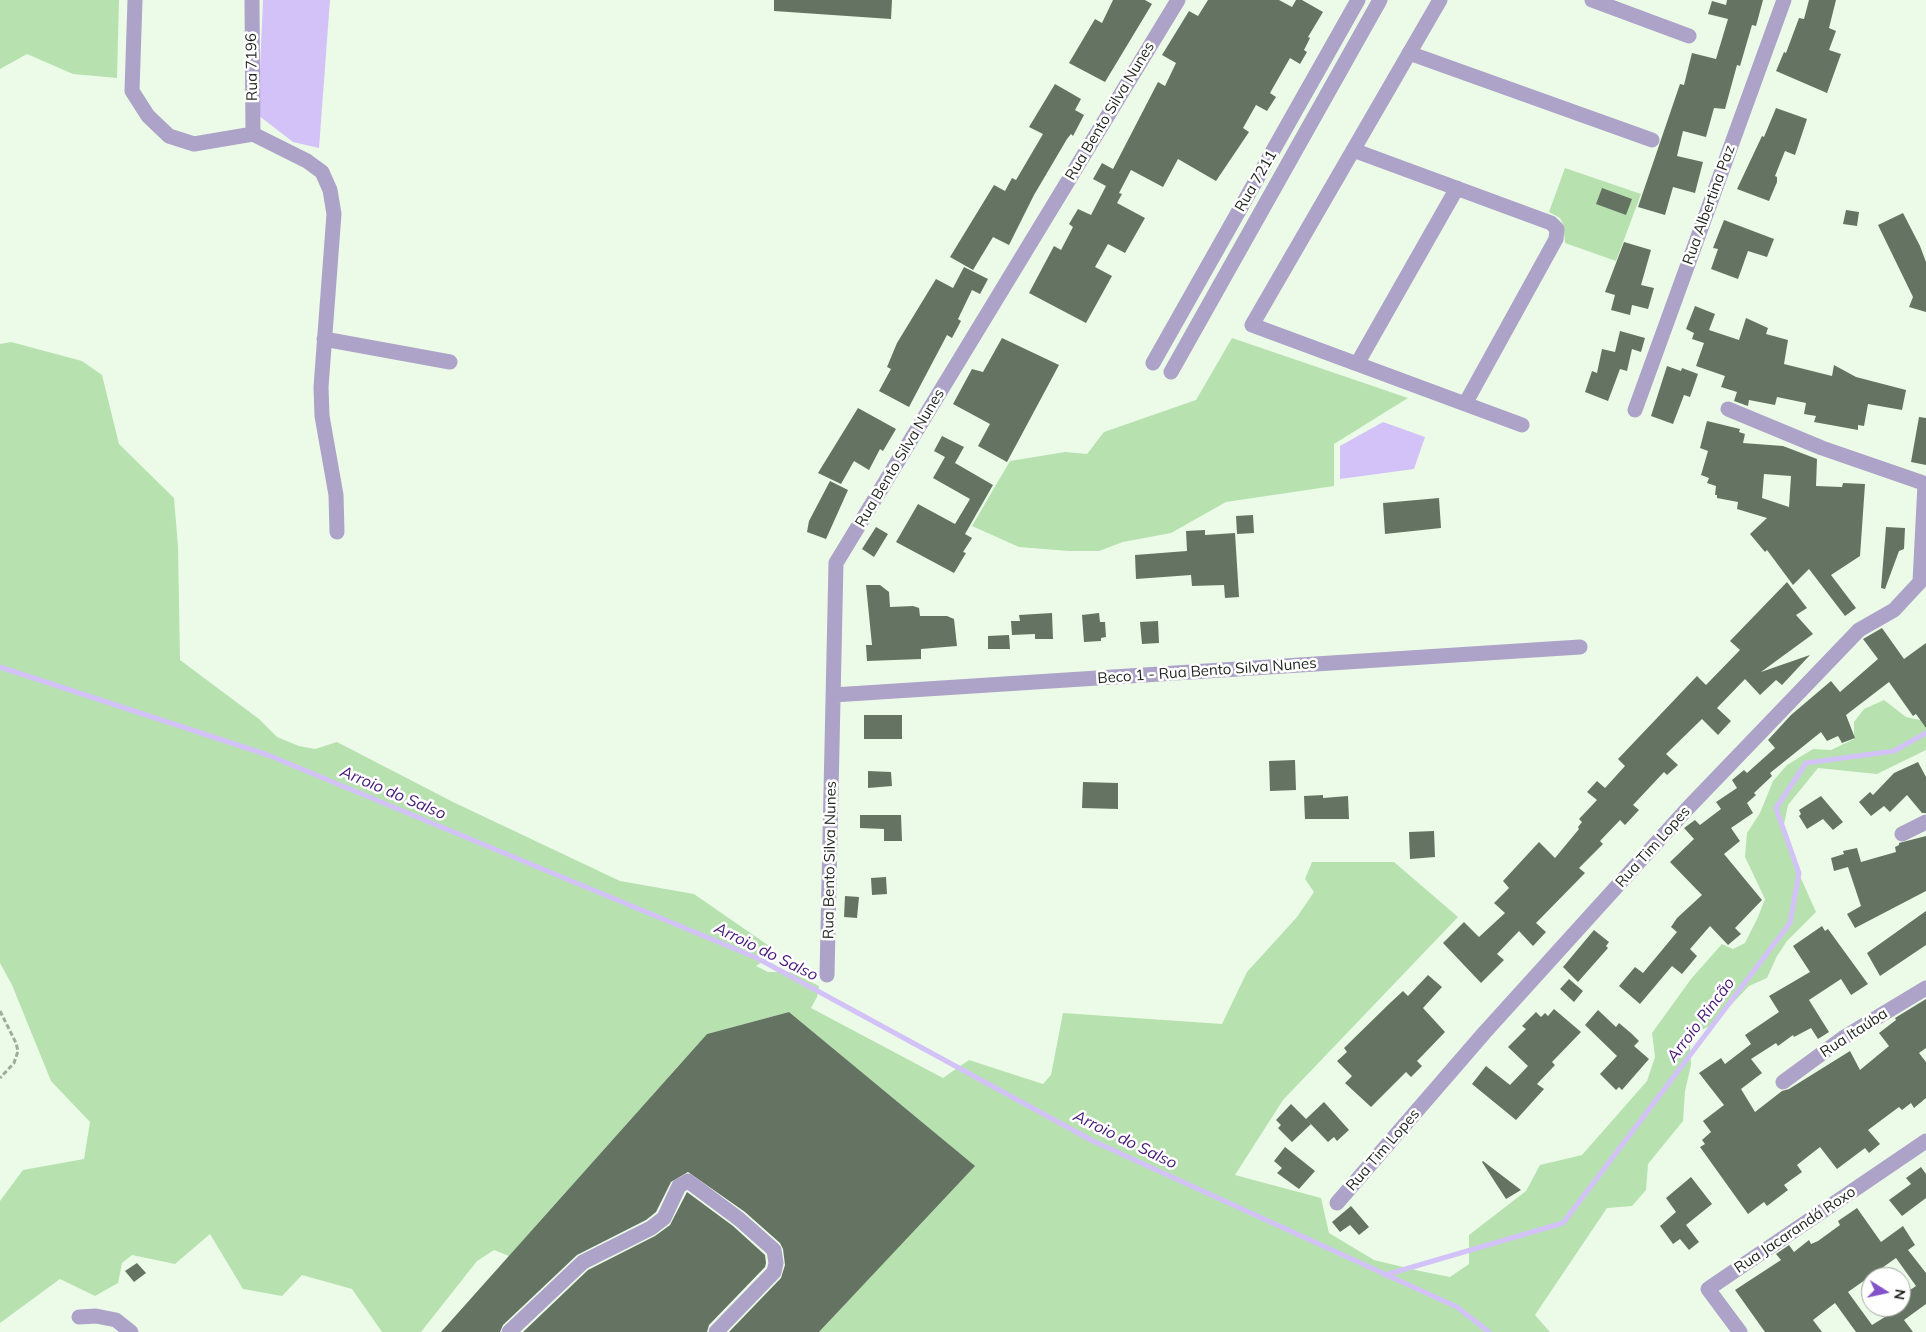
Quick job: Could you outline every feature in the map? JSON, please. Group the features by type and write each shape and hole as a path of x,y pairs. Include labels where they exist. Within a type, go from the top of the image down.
{"street":[{"path":"135,0 132,91 148,116 170,136 194,144 253,134 307,161 322,172 330,190 334,214 321,387 322,416 336,495 337,532"},
{"name":"Rua 7196","path":"252,0 253,134"},
{"name":"Rua Bento Silva Nunes","path":"827,975 836,563 1178,0"},
{"name":"Rua 7211","path":"1153,363 1358,0"},
{"path":"1171,372 1380,0"},
{"path":"1440,0 1252,325 1522,426"},
{"path":"1592,0 1689,36"},
{"name":"Rua Albertina Paz","path":"1635,410 1784,0"},
{"path":"1409,53 1652,140"},
{"path":"1353,150 1551,223 1557,229 1556,239 1464,404"},
{"path":"1357,364 1456,188"},
{"path":"324,339 450,362"},
{"path":"1728,410 1822,448 1925,484"},
{"name":"Rua Tim Lopes","path":"1337,1203 1485,1032 1687,809 1859,630 1894,610 1920,582 1925,484"},
{"name":"Beco 1 - Rua Bento Silva Nunes","path":"833,695 1580,647"},
{"path":"1902,834 1926,822"},
{"name":"Rua Itaúba","path":"1784,1082 1843,1038 1926,988"},
{"name":"Rua Jacarandá Roxo","path":"1740,1332 1708,1288 1926,1141"},
{"path":"509,1332 583,1262 651,1228 664,1218 679,1186 688,1181 739,1219 774,1250 776,1263 774,1272 716,1332"},
{"path":"79,1317 96,1316 116,1320 131,1332"}],"path":[{"path":"0,1011 18,1051 14,1063 0,1078"}],"green space":[{"path":"0,0 119,0 117,78 73,74 27,54 0,69"},
{"path":"1565,168 1641,194 1616,261 1565,243 1563,224 1560,218 1549,212"},
{"path":"1232,338 1408,398 1334,444 1334,486 1226,502 1171,533 1123,542 1099,551 1019,547 972,526 1010,461 1065,452 1087,454 1104,432 1196,400"},
{"path":"11,342 82,361 102,375 119,444 174,498 178,546 180,660 259,719 277,737 299,746 315,749 337,742 453,802 620,881 694,894 772,948 767,959 756,966 768,972 791,972 819,986 817,997 811,1008 943,1078 969,1060 1043,1084 1051,1075 1063,1013 1222,1024 1247,972 1297,917 1314,892 1305,879 1312,862 1394,862 1458,917 1283,1100 1235,1175 1321,1198 1329,1233 1374,1260 1420,1271 1450,1277 1469,1264 1469,1235 1526,1191 1540,1165 1582,1155 1647,1081 1655,1057 1652,1033 1691,979 1722,944 1733,949 1745,943 1758,917 1765,899 1745,857 1747,833 1760,813 1773,781 1787,765 1813,749 1831,750 1854,739 1854,722 1864,709 1884,700 1906,717 1920,720 1926,719 1926,750 1877,774 1818,768 1788,805 1783,829 1791,856 1816,912 1787,941 1777,956 1767,978 1749,986 1712,1025 1693,1034 1690,1043 1691,1065 1685,1091 1683,1121 1648,1164 1646,1190 1632,1206 1607,1208 1535,1315 1550,1332 819,1332 974,1166 789,1012 707,1034 509,1256 494,1250 477,1261 421,1332 382,1332 352,1289 302,1275 282,1296 243,1289 210,1234 175,1264 132,1255 122,1263 118,1283 95,1296 60,1279 0,1323 0,1201 23,1170 84,1159 90,1122 51,1081 12,985 0,963 0,344"}],"shaded area":[{"path":"263,0 330,0 319,148 293,142 258,115"},
{"path":"1383,422 1425,437 1414,469 1340,479 1340,446"}],"building":[{"path":"774,0 892,0 891,19 774,11"},
{"path":"1113,0 1145,0 1152,4 1105,82 1069,63 1095,19 1102,23"},
{"path":"1208,0 1279,0 1292,7 1296,0 1302,0 1323,12 1308,37 1310,38 1304,50 1307,52 1300,64 1290,58 1270,93 1276,97 1267,111 1256,105 1243,128 1249,132 1216,181 1178,159 1163,187 1131,170 1119,193 1122,194 1117,203 1145,218 1125,253 1108,244 1095,267 1112,276 1086,323 1029,293 1054,246 1061,250 1073,227 1069,224 1078,209 1091,215 1106,186 1093,179 1102,163 1113,169 1158,82 1165,86 1176,63 1162,55 1189,11 1198,16"},
{"path":"1727,0 1763,0 1756,26 1752,25 1740,66 1737,65 1725,109 1714,108 1706,137 1683,131 1677,156 1703,162 1695,193 1673,187 1665,215 1638,207 1680,84 1684,85 1692,53 1716,59 1728,19 1708,14 1712,1 1726,5"},
{"path":"1809,0 1836,0 1829,28 1836,31 1829,50 1841,54 1827,93 1776,71 1784,52 1786,53 1799,18 1804,19"},
{"path":"1055,84 1081,99 1075,110 1084,115 1073,136 1071,134 1067,139 1034,195 1009,245 993,237 973,270 950,257 994,185 1005,191 1012,178 1016,180 1043,134 1029,127"},
{"path":"1776,108 1807,119 1795,155 1785,151 1775,176 1777,177 1777,182 1769,201 1737,189 1762,136 1764,137"},
{"path":"1602,188 1632,199 1626,215 1596,204"},
{"path":"1846,210 1859,212 1857,226 1843,224"},
{"path":"1903,213 1926,262 1926,312 1909,307 1913,297 1878,225"},
{"path":"1724,220 1774,239 1767,257 1748,251 1738,279 1711,269 1718,249 1713,248"},
{"path":"1624,242 1651,250 1641,285 1654,288 1648,309 1632,305 1630,315 1611,310 1615,295 1605,292"},
{"path":"964,267 988,279 980,294 972,290 958,319 961,321 952,338 947,335 909,407 879,391 891,369 887,367 897,343 936,279 953,288"},
{"path":"1695,306 1715,314 1709,330 1739,340 1746,318 1768,328 1766,334 1788,340 1784,364 1832,376 1834,365 1856,377 1906,390 1902,410 1868,404 1864,426 1858,425 1858,430 1814,422 1816,416 1804,414 1806,403 1777,397 1775,405 1749,400 1748,406 1734,401 1737,392 1721,387 1725,376 1696,366 1704,343 1692,339 1694,333 1686,329"},
{"path":"1620,331 1645,338 1641,352 1632,349 1627,371 1620,369 1608,401 1585,392 1592,371 1597,373 1602,349 1615,352"},
{"path":"1002,338 1059,365 1007,462 978,446 990,424 953,404 972,369 983,372"},
{"path":"1667,366 1681,371 1682,368 1698,374 1690,397 1684,395 1673,424 1651,416"},
{"path":"858,408 896,429 883,451 880,449 869,470 854,461 841,484 818,473"},
{"path":"1919,417 1926,418 1926,465 1911,462"},
{"path":"1707,421 1740,429 1739,432 1745,434 1743,443 1783,446 1817,459 1816,486 1842,487 1843,483 1865,484 1860,556 1831,575 1856,608 1845,616 1809,569 1793,585 1767,550 1765,552 1750,534 1767,518 1737,509 1738,502 1717,498 1717,495 1715,495 1716,486 1707,483 1709,478 1701,475 1708,451 1700,448","holes":["1764,474 1791,476 1789,507 1762,498"]},
{"path":"942,436 964,447 955,463 993,485 965,534 972,538 963,552 966,553 954,573 896,542 918,504 955,524 970,499 933,478 945,457 934,451"},
{"path":"830,481 848,490 826,539 807,532 809,521"},
{"path":"1439,498 1441,528 1385,534 1383,503"},
{"path":"1253,515 1254,533 1237,534 1236,516"},
{"path":"876,527 888,534 874,557 862,549"},
{"path":"1886,527 1905,528 1904,549 1899,551 1885,589 1881,588"},
{"path":"1205,530 1205,535 1235,533 1239,597 1225,598 1224,585 1192,586 1191,575 1136,579 1135,555 1187,551 1186,531"},
{"path":"1787,582 1807,608 1796,615 1813,634 1761,672 1810,655 1782,685 1776,680 1760,695 1745,679 1717,708 1731,721 1718,735 1702,719 1666,754 1678,765 1667,775 1664,772 1633,805 1639,810 1625,825 1620,820 1600,841 1603,844 1579,868 1585,873 1536,923 1546,932 1533,946 1519,931 1497,954 1504,960 1481,983 1443,943 1464,922 1479,937 1505,913 1494,903 1509,888 1503,881 1539,842 1555,858 1579,829 1578,827 1582,822 1579,819 1597,800 1587,792 1597,781 1605,788 1625,766 1618,759 1697,676 1706,685 1740,650 1730,641"},
{"path":"866,585 880,585 889,592 890,607 913,606 919,608 920,616 947,616 954,619 957,646 921,649 921,659 867,661 866,645 872,645"},
{"path":"1052,613 1053,639 1035,639 1035,634 1012,635 1011,621 1020,621 1019,615"},
{"path":"1099,613 1100,622 1105,622 1106,637 1101,638 1101,641 1084,642 1082,615"},
{"path":"1158,621 1159,643 1142,644 1140,622"},
{"path":"1882,628 1904,659 1926,643 1926,728 1916,714 1913,716 1889,682 1846,715 1855,738 1842,743 1838,736 1827,741 1821,732 1770,773 1772,776 1754,793 1756,795 1747,803 1753,813 1731,828 1740,841 1724,854 1762,900 1735,928 1741,934 1728,945 1710,926 1690,949 1697,956 1682,974 1672,966 1640,1004 1619,986 1635,967 1643,973 1677,932 1671,927 1677,918 1702,895 1670,862 1694,839 1684,828 1695,820 1700,825 1721,809 1716,802 1737,788 1732,780 1744,770 1747,773 1775,748 1768,740 1791,715 1831,681 1840,692 1878,659 1863,639"},
{"path":"1009,635 1010,649 988,649 988,636"},
{"path":"864,715 902,715 902,739 864,739"},
{"path":"1295,760 1296,790 1270,791 1269,761"},
{"path":"1918,762 1926,777 1926,813 1922,813 1907,795 1890,812 1884,806 1871,816 1859,802 1870,792 1873,795 1894,773"},
{"path":"868,771 891,772 892,786 868,788"},
{"path":"1083,782 1118,783 1118,809 1082,808"},
{"path":"1323,795 1323,798 1348,796 1349,819 1305,819 1304,796"},
{"path":"1821,796 1843,822 1833,830 1823,819 1807,829 1799,816 1801,814 1799,810"},
{"path":"860,815 901,815 902,841 884,841 884,829 860,828"},
{"path":"1434,831 1435,857 1410,859 1409,832"},
{"path":"1926,836 1926,891 1855,928 1847,914 1861,906 1848,867 1834,871 1831,858 1844,854 1843,851 1857,848 1861,862 1896,852 1895,847 1899,843"},
{"path":"886,877 887,894 872,895 871,878"},
{"path":"845,896 859,897 857,918 844,917"},
{"path":"1926,911 1926,945 1880,976 1867,953"},
{"path":"1822,926 1825,931 1828,929 1868,984 1851,995 1841,979 1809,1000 1829,1032 1818,1039 1811,1028 1794,1037 1793,1035 1778,1046 1776,1043 1751,1059 1762,1073 1741,1089 1755,1112 1782,1091 1789,1089 1850,1051 1860,1070 1889,1046 1879,1033 1896,1020 1895,1018 1926,999 1926,1048 1919,1053 1926,1062 1926,1098 1914,1108 1911,1103 1902,1110 1899,1107 1868,1130 1880,1144 1869,1153 1865,1148 1837,1169 1820,1147 1797,1165 1802,1172 1784,1185 1788,1190 1767,1206 1764,1202 1748,1214 1700,1147 1705,1144 1702,1140 1711,1132 1703,1121 1724,1105 1699,1073 1721,1058 1725,1064 1751,1044 1745,1035 1779,1012 1769,996 1810,972 1793,946"},
{"path":"1594,930 1609,942 1606,946 1608,948 1578,982 1563,967"},
{"path":"1428,975 1442,987 1423,1008 1445,1032 1417,1061 1422,1066 1411,1077 1406,1072 1371,1107 1345,1083 1352,1076 1337,1061 1347,1052 1344,1048 1389,1004 1403,991 1408,996"},
{"path":"1569,979 1583,991 1574,1002 1560,989"},
{"path":"1554,1009 1581,1032 1552,1062 1555,1065 1537,1084 1544,1089 1516,1120 1472,1084 1486,1066 1510,1085 1528,1066 1508,1047 1526,1029 1522,1026 1536,1012 1541,1017 1545,1013 1548,1016"},
{"path":"1598,1010 1616,1027 1619,1023 1632,1034 1639,1041 1634,1046 1649,1059 1622,1090 1619,1087 1616,1090 1600,1074 1617,1056 1585,1025"},
{"path":"789,1012 975,1166 819,1332 729,1332 781,1278 785,1265 783,1249 780,1243 745,1212 688,1172 671,1182 656,1212 646,1220 577,1255 503,1325 500,1332 441,1332 707,1034"},
{"path":"1324,1102 1349,1130 1337,1141 1334,1137 1328,1142 1306,1119"},
{"path":"1291,1104 1311,1124 1292,1142 1278,1128 1281,1125 1276,1120"},
{"path":"1285,1147 1315,1171 1299,1189 1277,1173 1282,1168 1274,1161"},
{"path":"1483,1161 1521,1190 1506,1199"},
{"path":"1921,1167 1926,1174 1926,1198 1902,1216 1889,1200 1911,1184 1906,1178"},
{"path":"1691,1177 1712,1204 1686,1225 1699,1242 1689,1250 1680,1239 1673,1244 1660,1226 1676,1212 1666,1198"},
{"path":"687,1192 733,1226 765,1255 765,1267 709,1325 707,1332 523,1332 588,1270 655,1236 670,1225"},
{"path":"1351,1206 1369,1227 1359,1235 1350,1225 1340,1232 1332,1222"},
{"path":"1857,1208 1881,1242 1903,1226 1915,1245 1908,1250 1926,1273 1926,1304 1911,1315 1911,1289 1916,1286 1911,1279 1911,1267 1902,1267 1896,1258 1883,1267 1861,1267 1861,1283 1848,1292 1861,1310 1861,1317 1866,1317 1872,1325 1885,1317 1908,1317 1904,1320 1913,1332 1856,1332 1835,1303 1813,1320 1822,1332 1765,1332 1735,1290 1781,1260 1776,1254 1789,1245 1794,1252 1809,1240 1811,1244 1818,1241 1840,1225 1838,1221"},
{"path":"137,1263 146,1273 134,1282 125,1271"}],"waterway":[{"name":"Arroio do Salso","path":"0,667 268,755 757,958 1093,1141 1457,1307 1489,1332"},
{"name":"Arroio Rincão","path":"1385,1275 1563,1223 1790,923 1799,873 1776,808 1806,763 1894,751 1926,733"}]}
